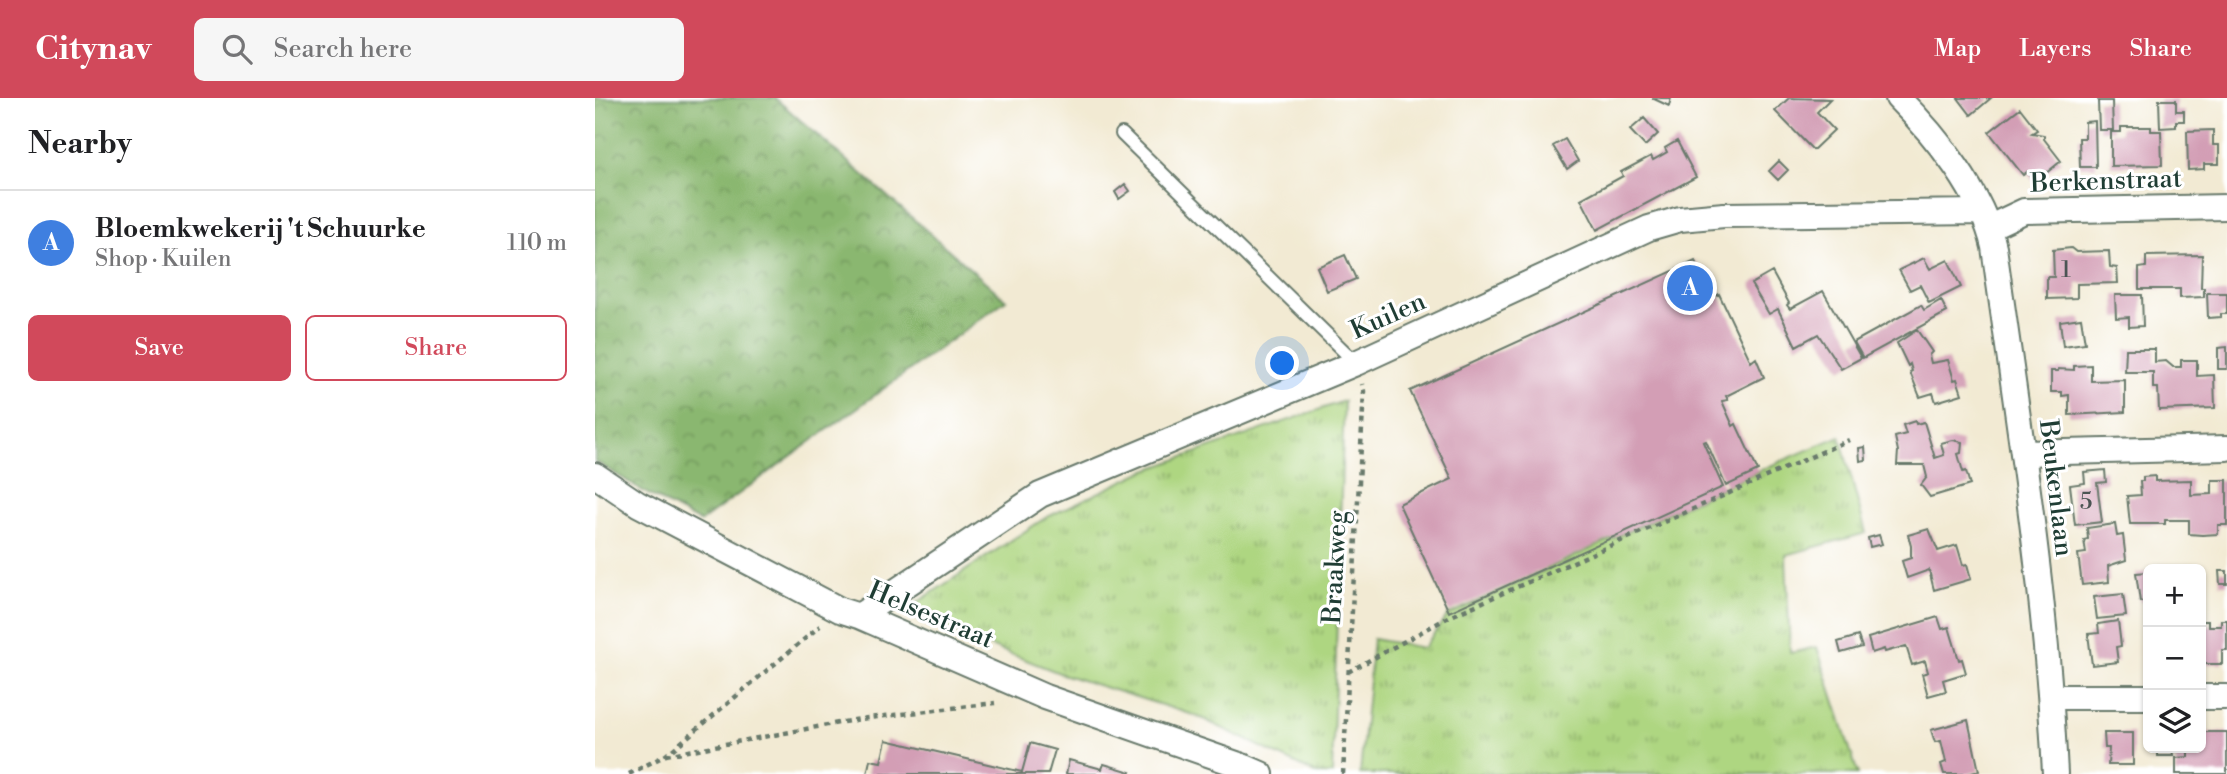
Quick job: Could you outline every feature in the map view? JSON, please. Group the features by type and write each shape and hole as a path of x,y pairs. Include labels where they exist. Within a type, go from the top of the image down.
{"street":[{"path":"1898,98 1918,118 1956,169 1986,219"},
{"name":"Berkenstraat","path":"1986,219 2024,211 2227,207"},
{"name":"Kuilen","path":"850,613 1040,495 1356,363 1649,228 1680,219 1724,215 1986,219"},
{"name":"Beukenlaan","path":"1986,219 1994,247 2023,453 2052,697 2056,774"},
{"path":"2023,453 2227,448"},
{"name":"Helsestraat","path":"595,475 638,504 850,613 1045,697 1261,774"},
{"path":"2052,697 2143,697"},
{"path":"2206,697 2227,697"}],"lane":[{"path":"1122,134 1356,363"}],"path":[{"name":"Braakweg","path":"1343,774 1364,391 1356,363"},
{"path":"1349,672 1449,617 1849,440"},
{"path":"629,774 666,755 850,613"},
{"path":"666,755 860,719 1005,702"}],"green space":[{"path":"595,98 775,98 1006,300 700,522 595,461"},
{"path":"1344,401 1332,774 1317,774 1197,716 1062,674 903,612 1045,518 1144,471"},
{"path":"1840,436 1866,533 1786,555 1790,653 1817,647 1858,774 1360,774 1373,639 1423,648 1448,615 1756,472"}],"building":[{"path":"1652,98 1671,98 1669,106"},
{"path":"1789,98 1830,99 1817,112 1834,130 1813,150 1775,111"},
{"path":"1958,98 1991,98 1971,115"},
{"path":"2159,100 2176,100 2176,111 2184,111 2184,121 2176,121 2176,127 2160,128"},
{"path":"2098,101 2112,101 2113,130 2099,130"},
{"path":"2020,108 2037,130 2032,133 2044,135 2044,139 2061,161 2035,182 2027,172 2023,175 1989,132"},
{"path":"1644,118 1658,134 1645,146 1630,130"},
{"path":"2095,121 2096,167 2080,167 2079,138 2085,138 2085,122"},
{"path":"2121,127 2151,127 2151,131 2161,131 2162,165 2111,166 2111,132 2121,132"},
{"path":"2213,130 2213,145 2219,145 2219,164 2204,164 2204,169 2188,170 2187,131"},
{"path":"1565,139 1578,161 1567,169 1553,146"},
{"path":"1677,141 1696,177 1597,230 1581,199 1623,176 1621,172 1651,156 1653,160 1667,152 1665,148"},
{"path":"1779,161 1788,170 1778,180 1769,171"},
{"path":"1125,184 1130,191 1119,199 1115,192"},
{"path":"2071,248 2076,252 2109,251 2110,267 2117,268 2118,283 2077,284 2077,298 2047,299 2047,277 2054,277 2053,250"},
{"path":"1345,255 1356,279 1327,291 1317,267"},
{"path":"2202,255 2201,288 2204,288 2204,297 2180,298 2180,289 2139,289 2139,268 2146,267 2146,256"},
{"path":"1924,258 1930,269 1948,260 1961,287 1929,303 1920,285 1910,290 1899,270"},
{"path":"1695,261 1712,298 1719,294 1751,362 1756,358 1764,377 1726,396 1728,400 1722,401 1758,471 1726,486 1706,441 1703,442 1723,487 1449,612 1399,504 1452,479 1410,391"},
{"path":"1772,272 1790,309 1823,291 1861,358 1841,369 1818,334 1796,346 1778,309 1769,314 1751,284"},
{"path":"2207,293 2227,293 2227,314 2208,318"},
{"path":"2115,295 2142,295 2143,326 2129,327 2129,317 2116,318"},
{"path":"1941,300 1947,312 1863,358 1854,342 1921,305 1924,310"},
{"path":"2081,318 2085,343 2063,346 2060,321"},
{"path":"1917,330 1932,352 1929,355 1931,363 1948,360 1962,394 1936,402 1933,393 1920,397 1910,372 1910,364 1908,366 1897,343"},
{"path":"2227,347 2227,369 2218,369 2218,348"},
{"path":"2126,349 2155,349 2155,362 2166,361 2173,367 2181,367 2181,360 2197,360 2197,376 2214,375 2215,408 2159,410 2158,388 2153,388 2153,372 2125,372"},
{"path":"2091,365 2091,381 2125,380 2125,412 2069,415 2069,395 2062,396 2062,392 2051,392 2051,371 2074,370 2074,366"},
{"path":"1915,421 1916,424 1924,422 1935,458 1944,455 1941,443 1953,440 1962,442 1961,453 1958,454 1970,485 1930,497 1921,485 1927,477 1924,465 1897,465 1895,437 1906,434 1903,425"},
{"path":"1865,447 1866,460 1860,461 1859,448"},
{"path":"2105,470 2106,482 2097,483 2102,522 2075,525 2070,485 2085,483 2084,472"},
{"path":"2155,476 2155,481 2191,480 2191,495 2212,494 2212,480 2227,480 2227,525 2218,525 2218,534 2202,535 2189,534 2189,520 2165,520 2165,524 2130,524 2127,496 2141,495 2140,481 2143,481 2143,477"},
{"path":"2115,524 2117,536 2123,535 2126,560 2108,566 2109,582 2082,585 2078,554 2086,553 2084,540 2088,539 2087,528"},
{"path":"1929,529 1938,551 1957,545 1971,579 1934,590 1929,570 1907,578 1902,561 1911,558 1908,535"},
{"path":"1879,535 1882,544 1870,547 1868,538"},
{"path":"2219,571 2227,571 2227,584 2220,584"},
{"path":"2143,572 2143,602 2140,602 2136,573"},
{"path":"2123,594 2126,616 2097,619 2094,597"},
{"path":"1938,617 1942,629 1949,627 1966,673 1943,680 1946,691 1928,696 1922,674 1928,672 1925,661 1912,665 1906,646 1872,653 1868,638"},
{"path":"2221,620 2227,620 2227,650 2222,650 2222,664 2206,664 2206,621 2208,626 2221,626"},
{"path":"2118,621 2121,646 2116,647 2118,662 2092,665 2088,634 2099,633 2098,624"},
{"path":"1858,636 1862,647 1841,653 1838,642"},
{"path":"1968,720 1979,771 1944,774 1941,764 1946,762 1941,741 1935,742 1931,730"},
{"path":"2206,732 2227,732 2227,774 2176,774 2176,758 2188,757 2188,753 2206,753"},
{"path":"2104,733 2133,733 2133,765 2108,765 2109,748 2105,748"},
{"path":"886,740 1022,772 1030,743 1055,750 1048,774 867,774 870,760 881,762"},
{"path":"2158,753 2173,753 2173,756 2158,756"},
{"path":"1069,760 1102,769 1104,764 1131,772 1066,774"}],"place":[{"name":"Bloemkwekerij 't Schuurke","path":"1690,288"}]}
